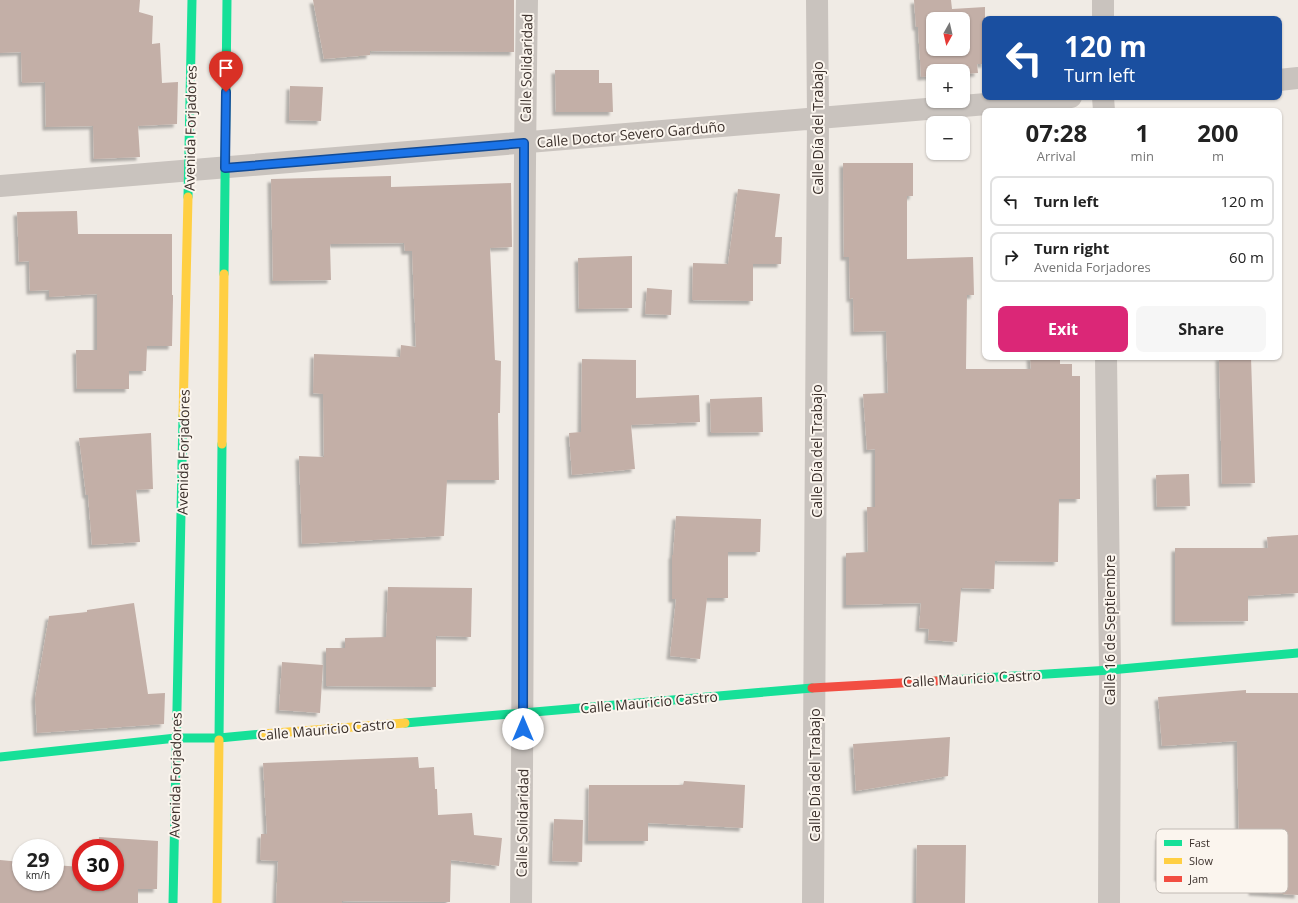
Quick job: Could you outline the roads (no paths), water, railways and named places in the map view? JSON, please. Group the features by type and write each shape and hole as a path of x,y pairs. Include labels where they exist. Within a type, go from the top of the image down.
{"main road":[{"name":"Avenida Forjadores","path":"173,903 192,0"},
{"path":"217,903 227,0"},
{"name":"Calle Mauricio Castro","path":"0,757 176,738 219,738 814,688 1110,670 1298,652"}],"street":[{"name":"Calle Solidaridad","path":"521,903 523,713 524,143 527,0"},
{"name":"Calle Día del Trabajo","path":"813,903 818,118 817,0"},
{"path":"1103,0 1103,16"},
{"path":"1282,80 1298,78"},
{"name":"Calle Doctor Severo Garduño","path":"0,186 1035,100"},
{"name":"Calle 16 de Septiembre","path":"1106,360 1110,670 1110,903"}]}
